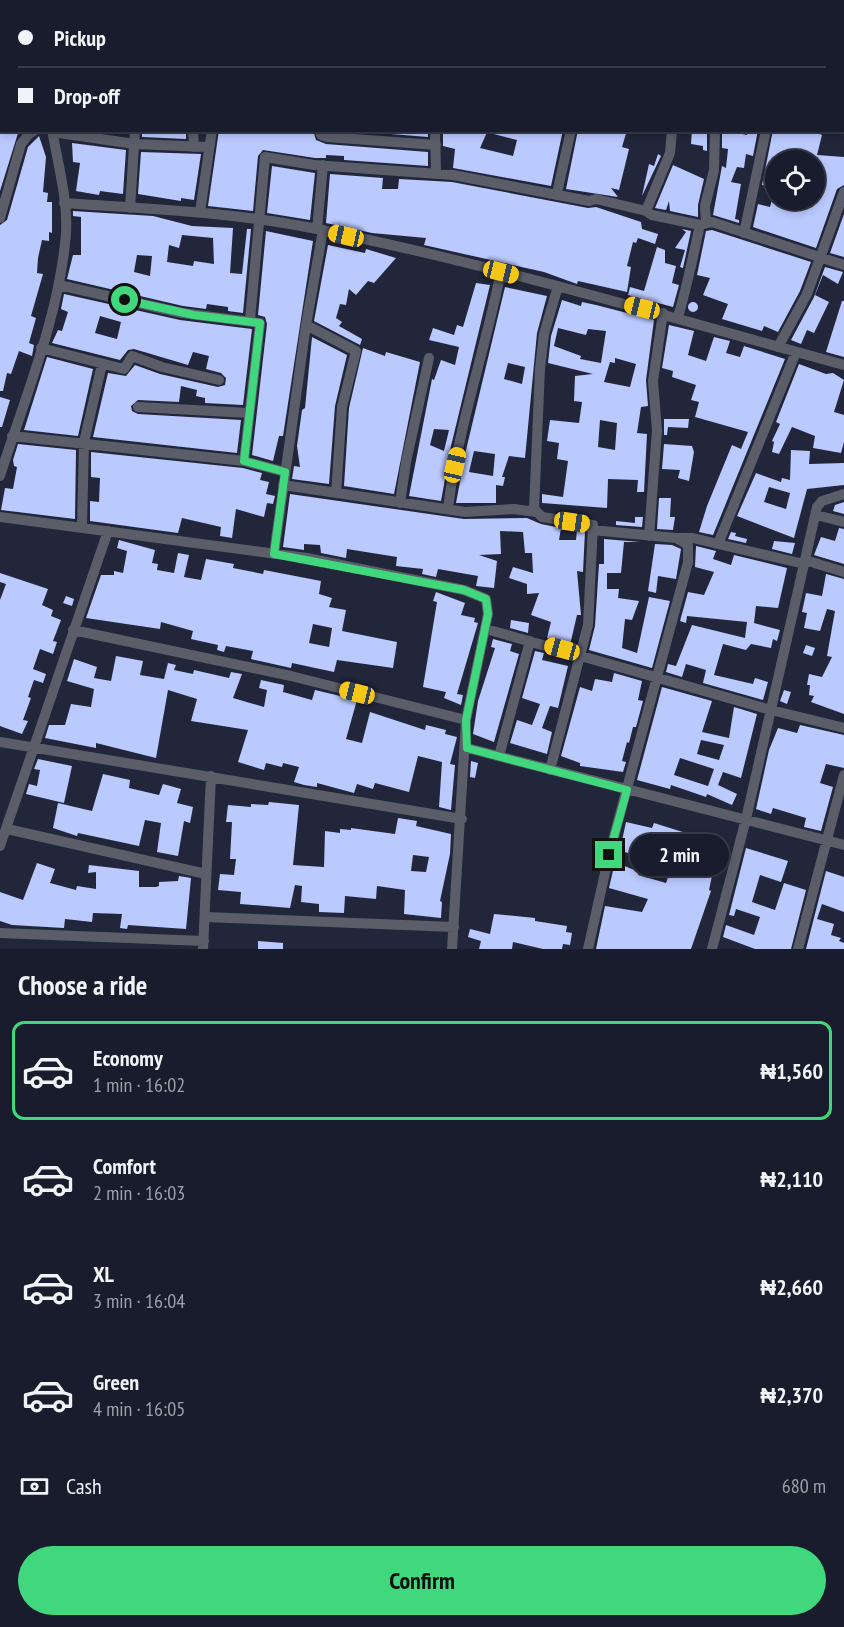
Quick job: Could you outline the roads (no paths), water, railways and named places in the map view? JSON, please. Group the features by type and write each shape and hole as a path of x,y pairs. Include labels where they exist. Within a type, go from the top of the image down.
{"street":[{"path":"0,218 21,144 32,132"},
{"path":"0,476 8,441 41,348 59,285 66,233 64,202 52,132"},
{"path":"58,132 135,144 207,147"},
{"path":"130,208 135,132"},
{"path":"193,132 194,147"},
{"path":"200,212 207,147 212,141 212,132"},
{"path":"320,132 321,135 327,137 436,145"},
{"path":"435,132 436,173"},
{"path":"557,193 571,132"},
{"path":"646,211 670,153 672,132"},
{"path":"678,317 686,296 689,264 703,224 714,170 715,132"},
{"path":"744,233 766,132"},
{"path":"250,320 264,158 323,165 436,173 557,193 744,233 844,265"},
{"path":"274,554 320,230 323,165"},
{"path":"778,347 807,294 822,258 844,192"},
{"path":"64,202 200,212 320,230 663,313 844,365"},
{"path":"448,508 465,410 490,326 501,272"},
{"path":"59,285 183,313 260,323 244,461"},
{"path":"536,512 540,368 544,334 558,286"},
{"path":"649,536 657,430 653,381 663,313"},
{"path":"306,325 356,351 342,407 336,493"},
{"path":"41,348 124,369 132,356 162,367 219,380"},
{"path":"718,544 796,352"},
{"path":"400,502 406,462 429,358"},
{"path":"82,527 84,442 102,364"},
{"path":"138,407 249,412"},
{"path":"8,441 48,438 84,442 244,461 285,472"},
{"path":"283,485 465,512 514,509 536,512 550,519 593,525 588,625 550,770"},
{"path":"712,949 746,819 816,515 822,501 844,494"},
{"path":"816,515 844,522"},
{"path":"0,516 274,554 464,590 486,599 488,614 486,629 466,720 467,748 452,949"},
{"path":"592,530 693,538 844,572"},
{"path":"0,846 108,531"},
{"path":"588,949 609,855 688,562 688,545 676,538"},
{"path":"486,629 771,710 844,728"},
{"path":"73,630 291,676 466,720"},
{"path":"499,756 530,641"},
{"path":"0,742 462,819"},
{"path":"467,748 844,845"},
{"path":"798,949 844,775"},
{"path":"0,933 204,945 211,776"},
{"path":"7,829 206,874"},
{"path":"205,917 454,927"}]}
